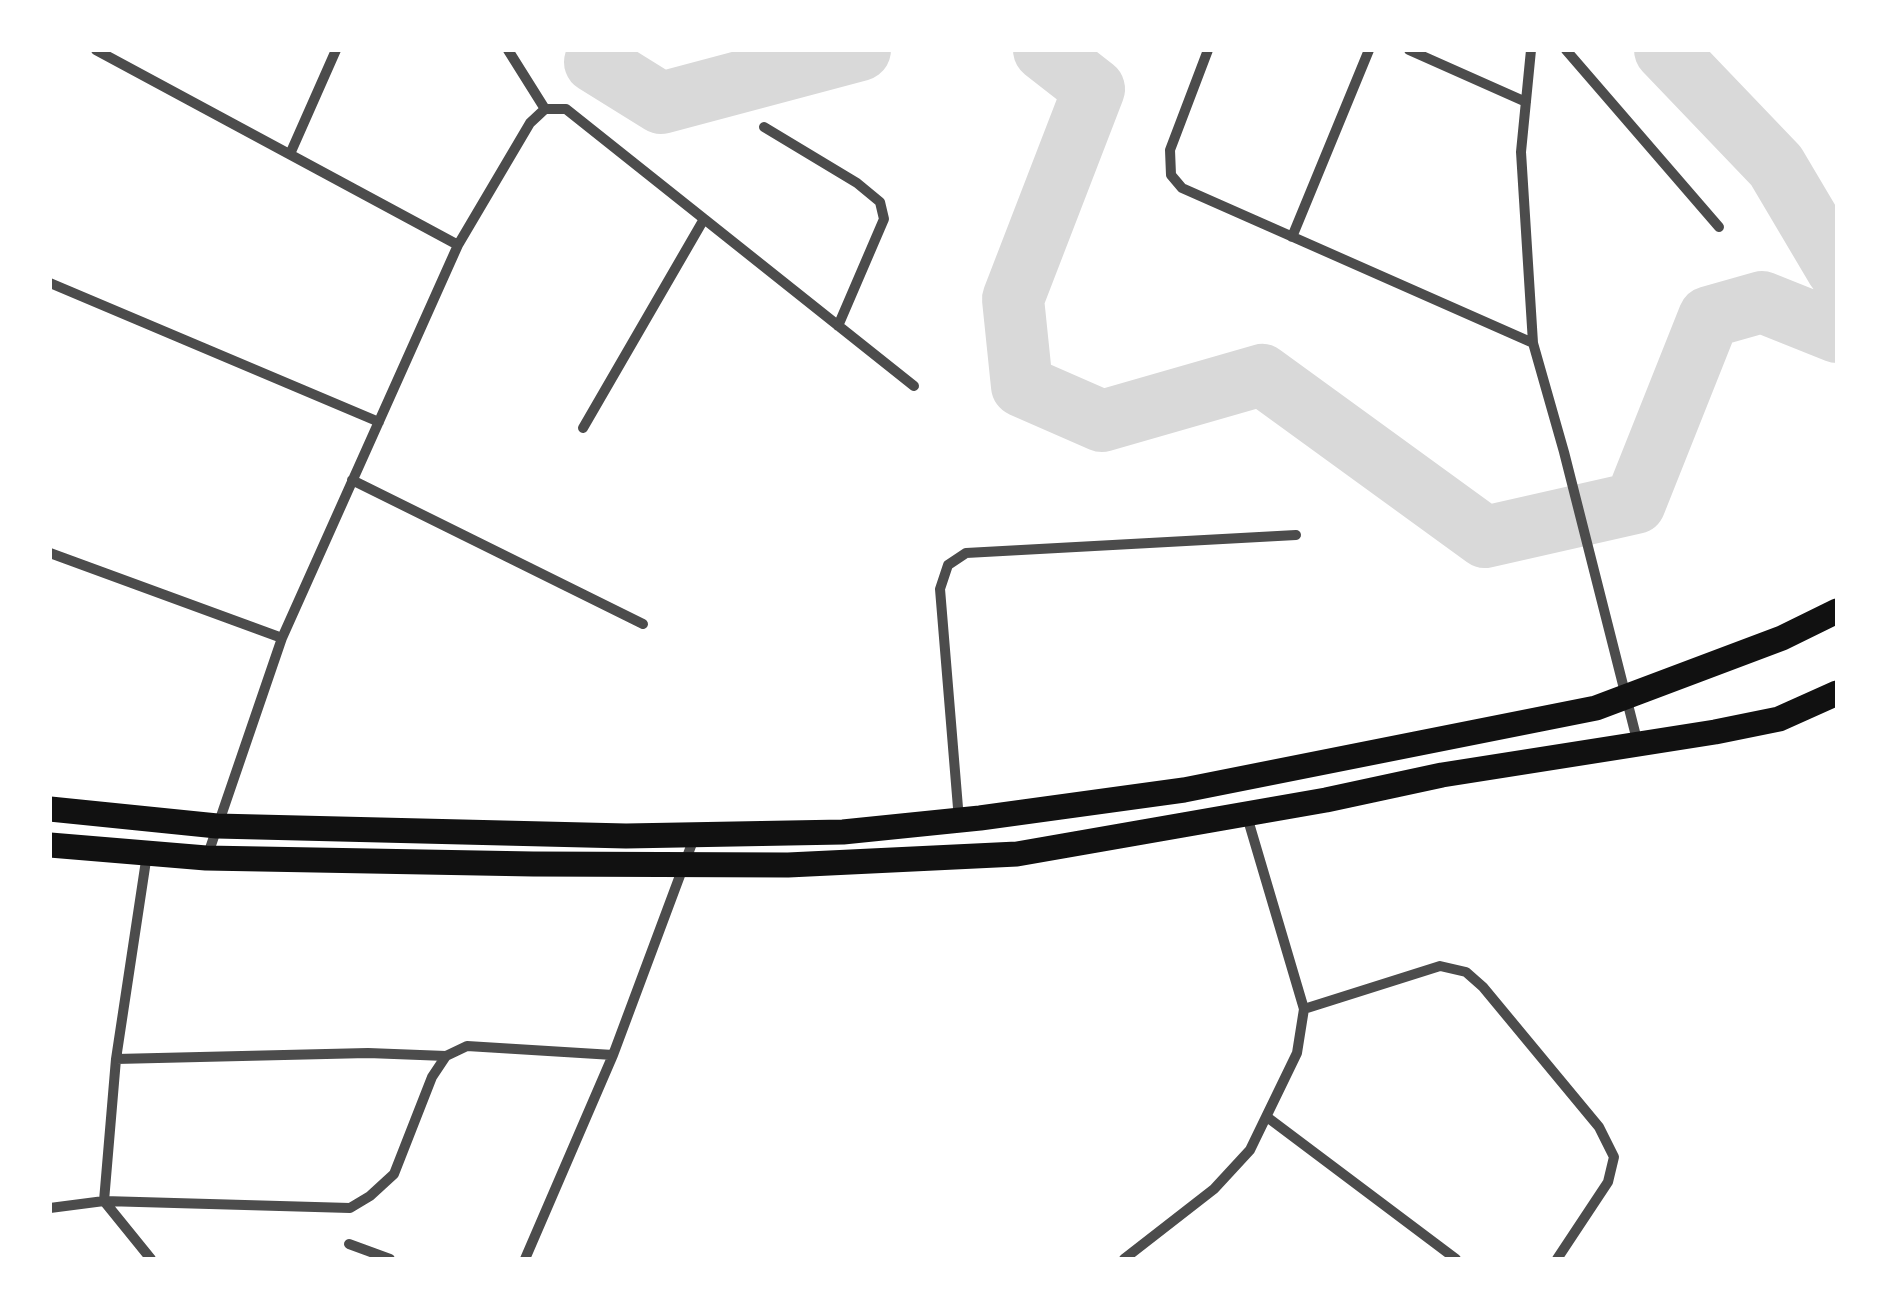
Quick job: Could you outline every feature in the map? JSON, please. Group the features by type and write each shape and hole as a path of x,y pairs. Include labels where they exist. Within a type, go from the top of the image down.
{"main road":[{"path":"50,809 217,826 402,832 843,832 959,820 1184,790 1577,712 1625,698 1782,638 1837,611"},
{"path":"50,845 206,858 683,865 808,864 1018,854 1442,775 1779,719 1829,697"}],"street":[{"path":"96,50 458,244"},
{"path":"290,154 336,50"},
{"path":"508,50 545,109"},
{"path":"1208,50 1170,150 1171,175 1182,188 1533,343"},
{"path":"1292,237 1368,50"},
{"path":"1409,50 1526,102"},
{"path":"1532,50 1522,152 1533,343 1638,745"},
{"path":"1566,50 1719,226"},
{"path":"206,858 282,638 458,244 530,124 545,109 566,108 914,386"},
{"path":"764,127 857,183 880,202 884,219 838,326"},
{"path":"583,428 704,218"},
{"path":"50,282 379,422"},
{"path":"352,480 643,624"},
{"path":"959,820 940,588 948,565 966,553 1296,535"},
{"path":"50,553 282,638"},
{"path":"1124,1259 1214,1189 1250,1150 1296,1053 1304,1009 1246,813"},
{"path":"527,1258 613,1055 695,834"},
{"path":"147,853 116,1059 104,1201 151,1259"},
{"path":"1304,1009 1440,966 1466,972 1484,987 1598,1127 1614,1157 1608,1182 1557,1259"},
{"path":"116,1059 368,1053 446,1056 467,1046 613,1055"},
{"path":"50,1208 104,1201 350,1208 394,1174 432,1077 446,1056"},
{"path":"1267,1117 1456,1259"},
{"path":"350,1244 390,1259"}],"waterway":[{"path":"599,50 595,62 661,103 860,50"},
{"path":"1044,50 1094,89 1013,299 1022,386 1102,421 1262,375 1485,537 1635,503 1709,317 1762,302 1837,332"},
{"path":"1665,50 1776,166 1837,269"}]}
